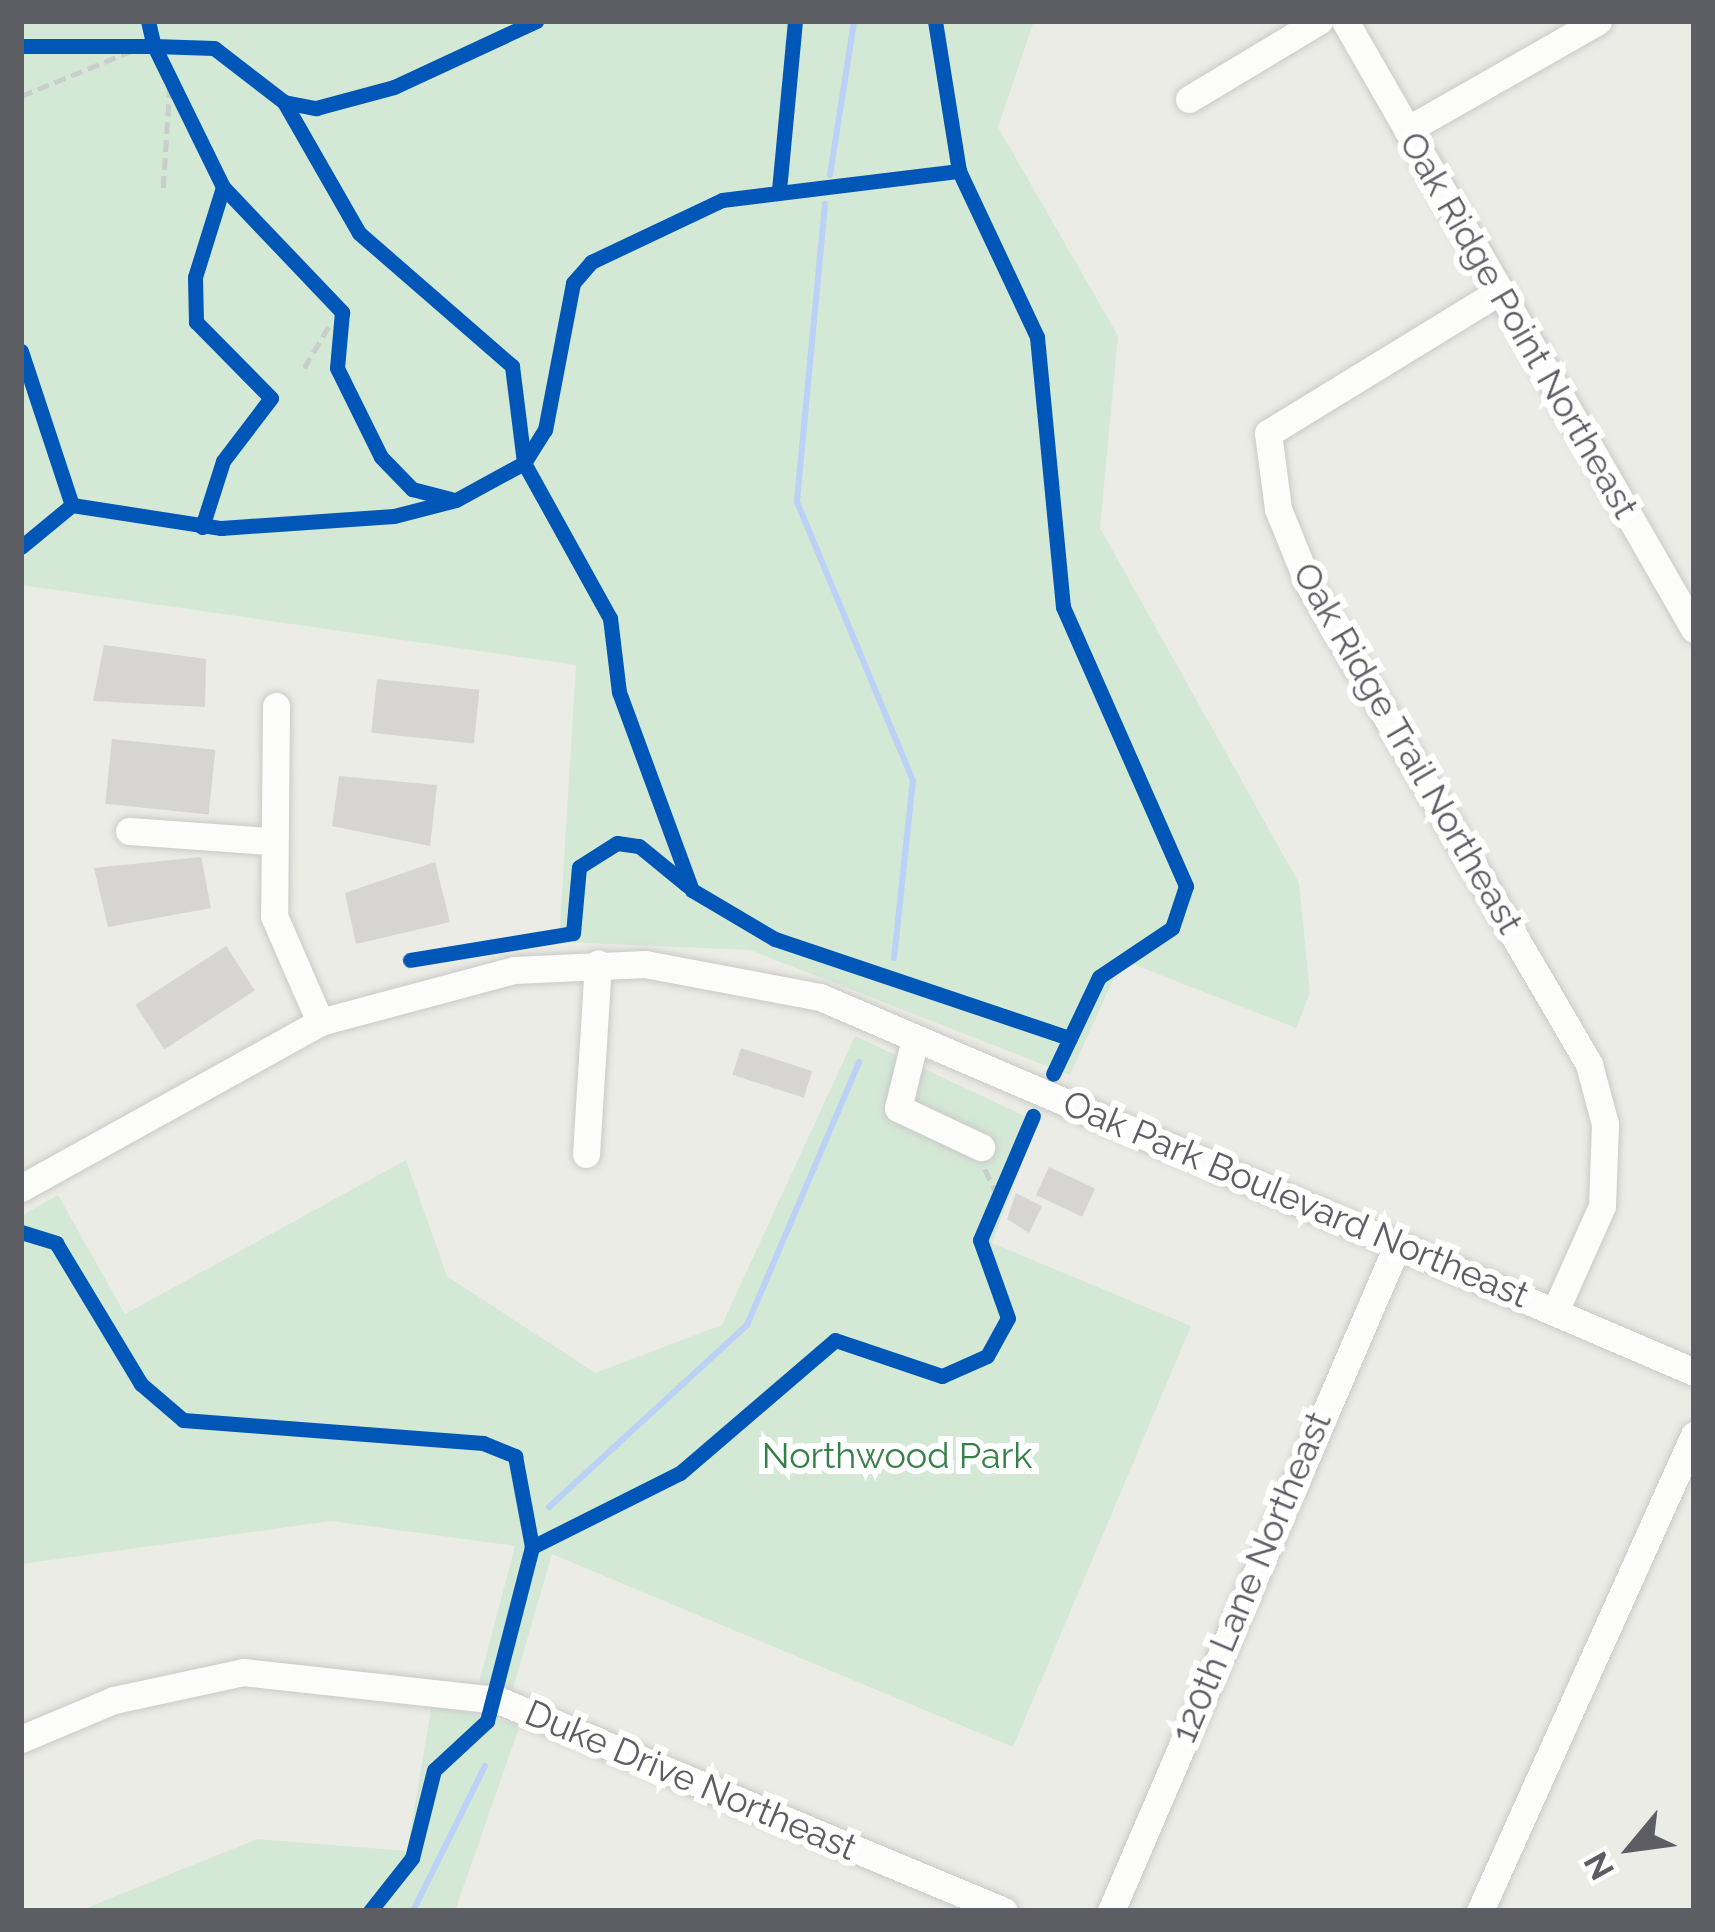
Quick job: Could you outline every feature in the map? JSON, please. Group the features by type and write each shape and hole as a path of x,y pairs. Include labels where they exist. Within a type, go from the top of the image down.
{"street":[{"path":"1190,99 1319,21"},
{"name":"Oak Ridge Point Northeast","path":"1345,21 1694,629"},
{"path":"1407,130 1598,21"},
{"name":"Oak Ridge Trail Northeast","path":"1500,291 1268,433 1278,509 1308,583 1588,1064 1604,1124 1601,1206 1556,1309"},
{"path":"276,706 270,841 274,916 320,1022"},
{"path":"129,831 270,841"},
{"path":"586,1154 598,963"},
{"name":"Oak Park Boulevard Northeast","path":"21,1188 320,1022 408,992 598,963 820,997 1694,1372"},
{"path":"915,1039 898,1108 981,1148"},
{"name":"120th Lane Northeast","path":"1111,1911 1396,1246"},
{"path":"1480,1911 1694,1435"},
{"name":"Duke Drive Northeast","path":"21,1739 114,1700 243,1672 497,1700 1004,1911"}],"path":[{"path":"21,96 154,46"},
{"path":"74,53 131,51"},
{"path":"168,73 191,124"},
{"path":"163,188 168,73"},
{"path":"332,297 349,327 344,345"},
{"path":"281,388 304,368 331,324"},
{"path":"304,368 332,365"},
{"path":"989,1218 1012,1164"}],"green space":[{"path":"21,21 1034,21 998,127 1118,336 1100,528 1299,883 1310,993 1296,1028 1122,960 1070,1075 750,950 559,942 576,665 21,585"},
{"name":"Northwood Park","path":"855,1036 1037,1122 992,1243 1191,1326 1013,1747 552,1554 512,1692 479,1683 515,1546 331,1521 21,1564 21,1216 58,1195 125,1314 406,1160 447,1276 595,1373 722,1325"},
{"path":"432,1704 520,1725 455,1911 79,1911 257,1839 407,1851"}],"building":[{"path":"104,645 206,659 205,707 93,701"},
{"path":"377,679 479,690 474,743 371,733"},
{"path":"112,739 215,750 209,815 105,804"},
{"path":"339,776 437,785 430,846 332,826"},
{"path":"201,857 211,908 108,927 94,868"},
{"path":"435,862 450,922 356,944 345,893"},
{"path":"226,946 255,990 164,1049 135,1005"},
{"path":"741,1048 812,1071 804,1098 732,1075"},
{"path":"1049,1167 1095,1189 1082,1217 1036,1195"},
{"path":"1016,1193 1042,1206 1029,1233 1007,1219"}],"waterway":[{"path":"830,175 854,21"},
{"path":"825,204 797,502 913,780 894,958"},
{"path":"549,1507 747,1325 859,1062"},
{"path":"413,1911 485,1766"}],"cycle path":[{"path":"148,21 154,46 214,48 284,102 316,108 394,87 536,21"},
{"path":"779,190 795,21"},
{"path":"524,463 545,430 573,283 591,262 722,200 959,171 935,21"},
{"path":"21,46 154,46 223,187 342,312 337,368 381,457 412,489 451,499"},
{"path":"284,102 359,233 512,366 524,463"},
{"path":"959,171 1037,337 1063,607 1186,886 1172,928 1099,977 1053,1074"},
{"path":"202,527 223,461 271,398 196,322 195,277 223,187"},
{"path":"21,351 72,505"},
{"path":"21,547 72,505 221,528 394,516 456,500 524,463 610,618 619,692 692,890 775,939 1070,1038"},
{"path":"410,960 573,933 579,867 617,843 639,846 688,886"},
{"path":"532,1547 680,1473 835,1340 942,1376 987,1356 1008,1318 980,1240 1033,1116"},
{"path":"21,1232 56,1243 141,1384 183,1420 483,1443 515,1456 532,1547 487,1721 434,1770 412,1858 370,1911"}]}
